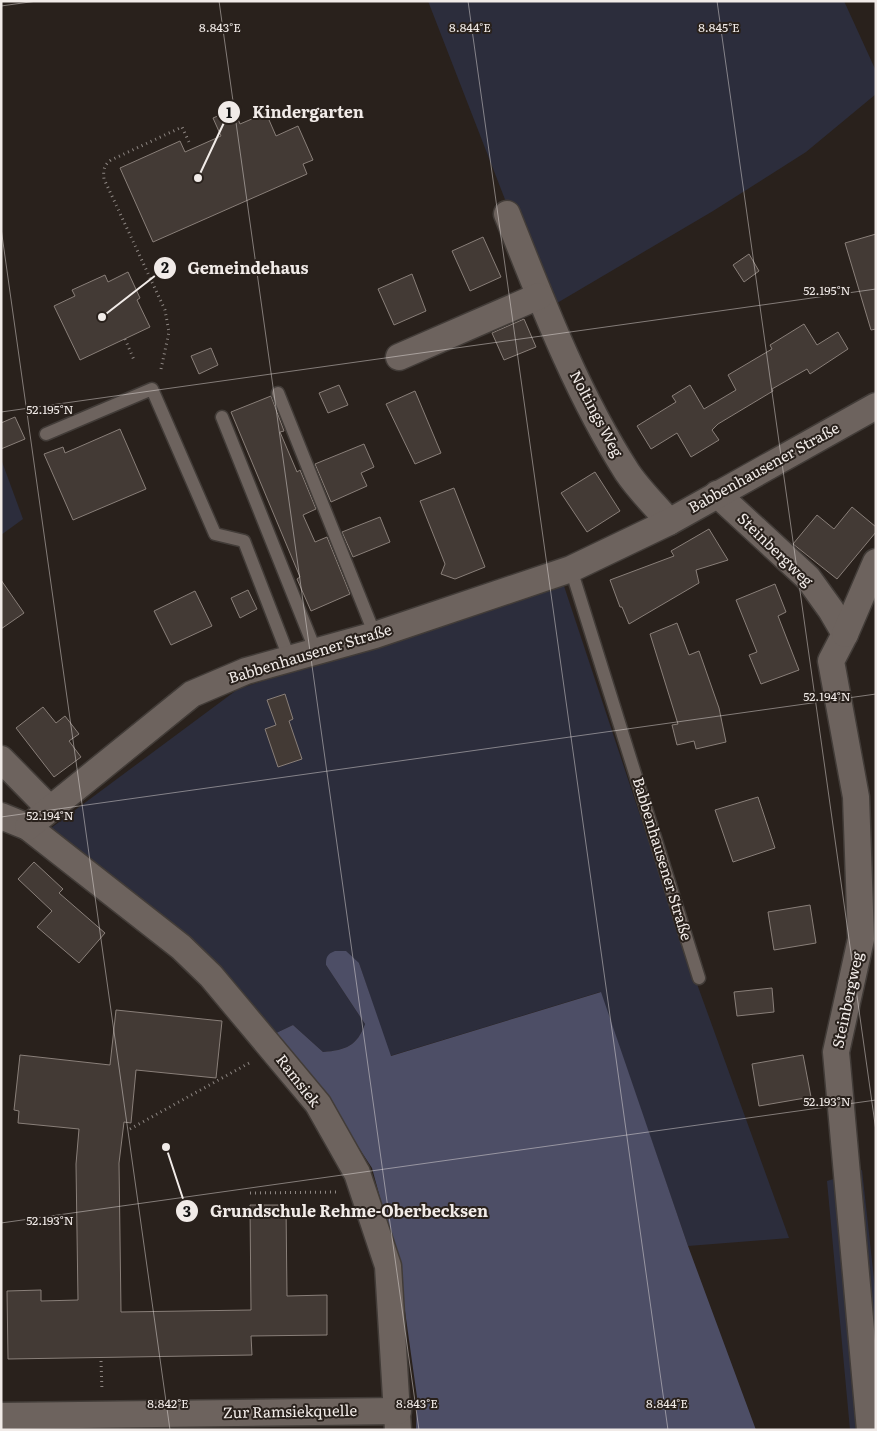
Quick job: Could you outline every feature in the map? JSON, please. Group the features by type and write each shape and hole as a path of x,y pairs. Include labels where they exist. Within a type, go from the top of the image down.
{"street":[{"name":"Noltings Weg","path":"507,214 539,296 588,406 629,474 669,522"},
{"path":"399,358 539,296"},
{"name":"Babbenhausener Straße","path":"28,827 192,694 246,671 290,660 375,634 571,569 669,522 876,406"},
{"name":"Steinbergweg","path":"717,494 808,578 831,610 845,634"},
{"name":"Steinbergweg","path":"870,1430 836,1052 869,939 856,797 831,661 845,634 876,562"},
{"path":"1,759 50,809"},
{"path":"1,816 28,827"},
{"name":"Ramsiek","path":"28,827 181,947 211,976 318,1104 357,1173 388,1266 398,1420"},
{"name":"Zur Ramsiekquelle","path":"1,1416 102,1414 398,1420"}],"lane":[{"path":"46,434 152,388 215,534 244,541 290,660"},
{"path":"278,393 375,634"},
{"path":"222,416 316,652"},
{"name":"Babbenhausener Straße","path":"571,569 699,978"}],"path":[{"path":"161,369 169,332 165,310 104,179 104,168 111,160 182,127 189,142"},
{"path":"125,339 134,360"},
{"path":"130,1129 273,1050"},
{"path":"250,1193 364,1192"}],"shaded area":[{"path":"428,1 844,1 876,71 876,94 806,152 713,211 552,306 506,202"},
{"path":"1,459 23,519 1,535"},
{"path":"563,583 684,948 789,1238 688,1246 600,992 390,1056 359,963 326,965 365,1024 358,1037 350,1046 323,1052 293,1025 272,1035 184,939 51,828 238,689"},
{"path":"335,951 346,951 359,963 391,1056 601,992 688,1246 756,1430 416,1430 417,1397 399,1268 372,1168 316,1082 272,1035 293,1025 323,1052 350,1046 358,1037 365,1024 326,965 328,956"},
{"path":"862,1170 876,1297 876,1430 850,1430 827,1181"}],"building":[{"path":"234,109 240,124 266,113 276,136 298,126 313,160 303,164 307,174 153,242 120,168 180,141 185,152 221,136 213,118"},
{"path":"876,234 876,329 871,330 845,243"},
{"path":"483,237 501,277 470,291 452,251"},
{"path":"749,254 759,271 744,282 733,265"},
{"path":"128,272 140,298 137,300 150,327 80,360 54,306 75,296 72,290 105,275 108,282"},
{"path":"412,274 426,311 394,325 378,289"},
{"path":"524,319 536,347 504,360 492,333"},
{"path":"804,324 817,345 838,332 848,349 810,374 807,369 772,389 773,391 718,424 712,430 719,440 691,457 677,433 651,449 637,426 676,402 672,396 690,385 704,409 736,390 728,375 772,349 770,345"},
{"path":"211,348 218,365 199,374 191,356"},
{"path":"339,385 348,405 328,413 319,393"},
{"path":"415,391 441,453 415,464 386,404"},
{"path":"271,396 284,431 280,432 297,472 300,470 316,509 303,515 315,542 327,537 350,594 311,611 297,579 300,577 231,412"},
{"path":"15,417 25,439 1,449 1,423"},
{"path":"120,429 146,489 73,520 44,454 63,447 65,453"},
{"path":"364,444 374,467 361,473 367,486 331,502 315,464"},
{"path":"595,472 620,511 587,532 561,493"},
{"path":"454,488 485,567 455,579 441,574 445,564 420,501"},
{"path":"852,507 876,527 876,532 837,579 793,544 817,515 834,529"},
{"path":"380,517 390,542 353,557 342,532"},
{"path":"709,529 728,560 696,570 699,583 629,624 622,607 620,607 610,580 674,556 671,551"},
{"path":"1,580 24,613 1,629"},
{"path":"775,584 786,612 778,616 799,670 761,684 749,655 757,652 736,600"},
{"path":"248,590 257,609 240,618 231,598"},
{"path":"195,591 212,626 171,645 154,611"},
{"path":"677,623 689,655 699,651 719,708 726,742 696,749 694,741 677,745 672,725 678,724 650,634"},
{"path":"285,694 293,719 289,721 302,759 278,767 265,729 276,725 267,700"},
{"path":"43,707 56,723 65,716 79,734 69,741 81,757 54,777 16,728"},
{"path":"758,797 775,848 733,862 715,810"},
{"path":"34,862 63,889 59,893 105,933 79,963 37,927 52,911 18,879"},
{"path":"810,905 816,943 774,950 768,912"},
{"path":"772,988 774,1012 737,1016 734,992"},
{"path":"116,1010 222,1021 216,1078 136,1070 131,1123 124,1122 119,1163 121,1312 251,1310 250,1205 286,1205 287,1296 327,1295 327,1335 251,1336 252,1355 8,1359 7,1291 41,1290 41,1301 78,1300 76,1164 79,1129 18,1123 19,1111 14,1110 20,1055 110,1065"},
{"path":"803,1055 811,1097 759,1106 752,1064"}],"place":[{"name":"Kindergarten","path":"198,178"},
{"name":"Gemeindehaus","path":"102,317"},
{"name":"Grundschule Rehme-Oberbecksen","path":"166,1147"}]}
